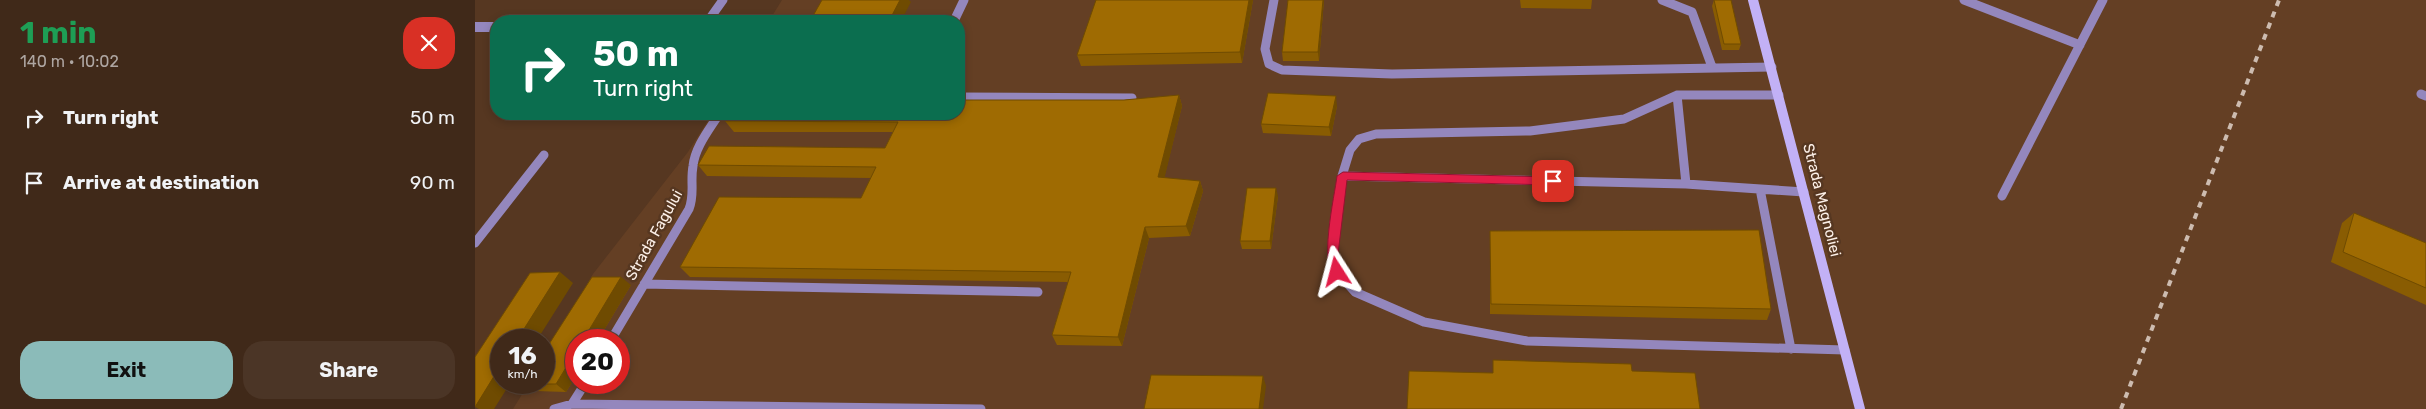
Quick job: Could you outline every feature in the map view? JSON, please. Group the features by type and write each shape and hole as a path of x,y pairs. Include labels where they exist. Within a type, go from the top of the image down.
{"main road":[{"name":"Strada Magnoliei","path":"1753,0 1860,409"}],"street":[{"path":"475,27 490,27"}],"lane":[{"path":"712,15 723,0"},
{"path":"957,15 964,0"},
{"path":"1274,0 1265,49 1269,64 1282,70 1392,74 1771,67"},
{"path":"1662,0 1691,12 1712,67"},
{"path":"1964,0 2080,45"},
{"path":"2002,196 2103,0"},
{"path":"1779,95 1677,95 1624,119 1530,131 1376,134 1359,139 1349,150 1343,176 1332,254 1337,272 1355,292 1424,322 1527,341 1845,350"},
{"path":"1677,95 1687,184"},
{"path":"965,97 1132,98"},
{"name":"Strada Fagului","path":"617,329 689,209 695,193 692,171 696,152 715,120"},
{"path":"475,243 544,155"},
{"path":"1343,176 1687,184 1804,192"},
{"path":"1760,189 1791,349"},
{"path":"644,284 1038,292"},
{"path":"573,404 578,394"},
{"path":"554,409 573,404 981,409"}],"shaded area":[{"path":"782,0 2426,0 2426,409 513,409 522,394 555,394 555,338 593,274 688,152 708,120 965,120 965,15 773,15"}],"building":[{"path":"822,0 900,0 892,15 813,15"},
{"path":"1096,0 1249,0 1240,52 1077,55"},
{"path":"1288,0 1323,0 1318,52 1282,52"},
{"path":"1714,0 1731,0 1741,44 1724,44"},
{"path":"1268,93 1336,96 1329,127 1261,124"},
{"path":"1179,95 1158,177 1200,181 1186,226 1145,227 1118,337 1052,335 1071,272 680,267 719,197 861,198 876,167 698,165 709,146 885,148 898,122 726,120 965,120 965,100 1124,100"},
{"path":"1247,188 1276,188 1270,241 1240,241"},
{"path":"2354,213 2426,243 2426,288 2343,252"},
{"path":"1759,230 1771,309 1491,304 1490,231"},
{"path":"560,272 524,329 493,329 530,273"},
{"path":"592,277 621,277 590,329 565,329 565,369 556,384 555,335"},
{"path":"490,334 490,383 475,407 475,357"},
{"path":"1493,360 1631,364 1632,371 1695,373 1700,409 1407,409 1409,371 1493,373"},
{"path":"1151,375 1263,376 1259,409 1144,409"}],"railway":[{"path":"2121,409 2279,0"}],"route":[{"path":"1337,272 1332,254 1343,176 1553,181"}]}
